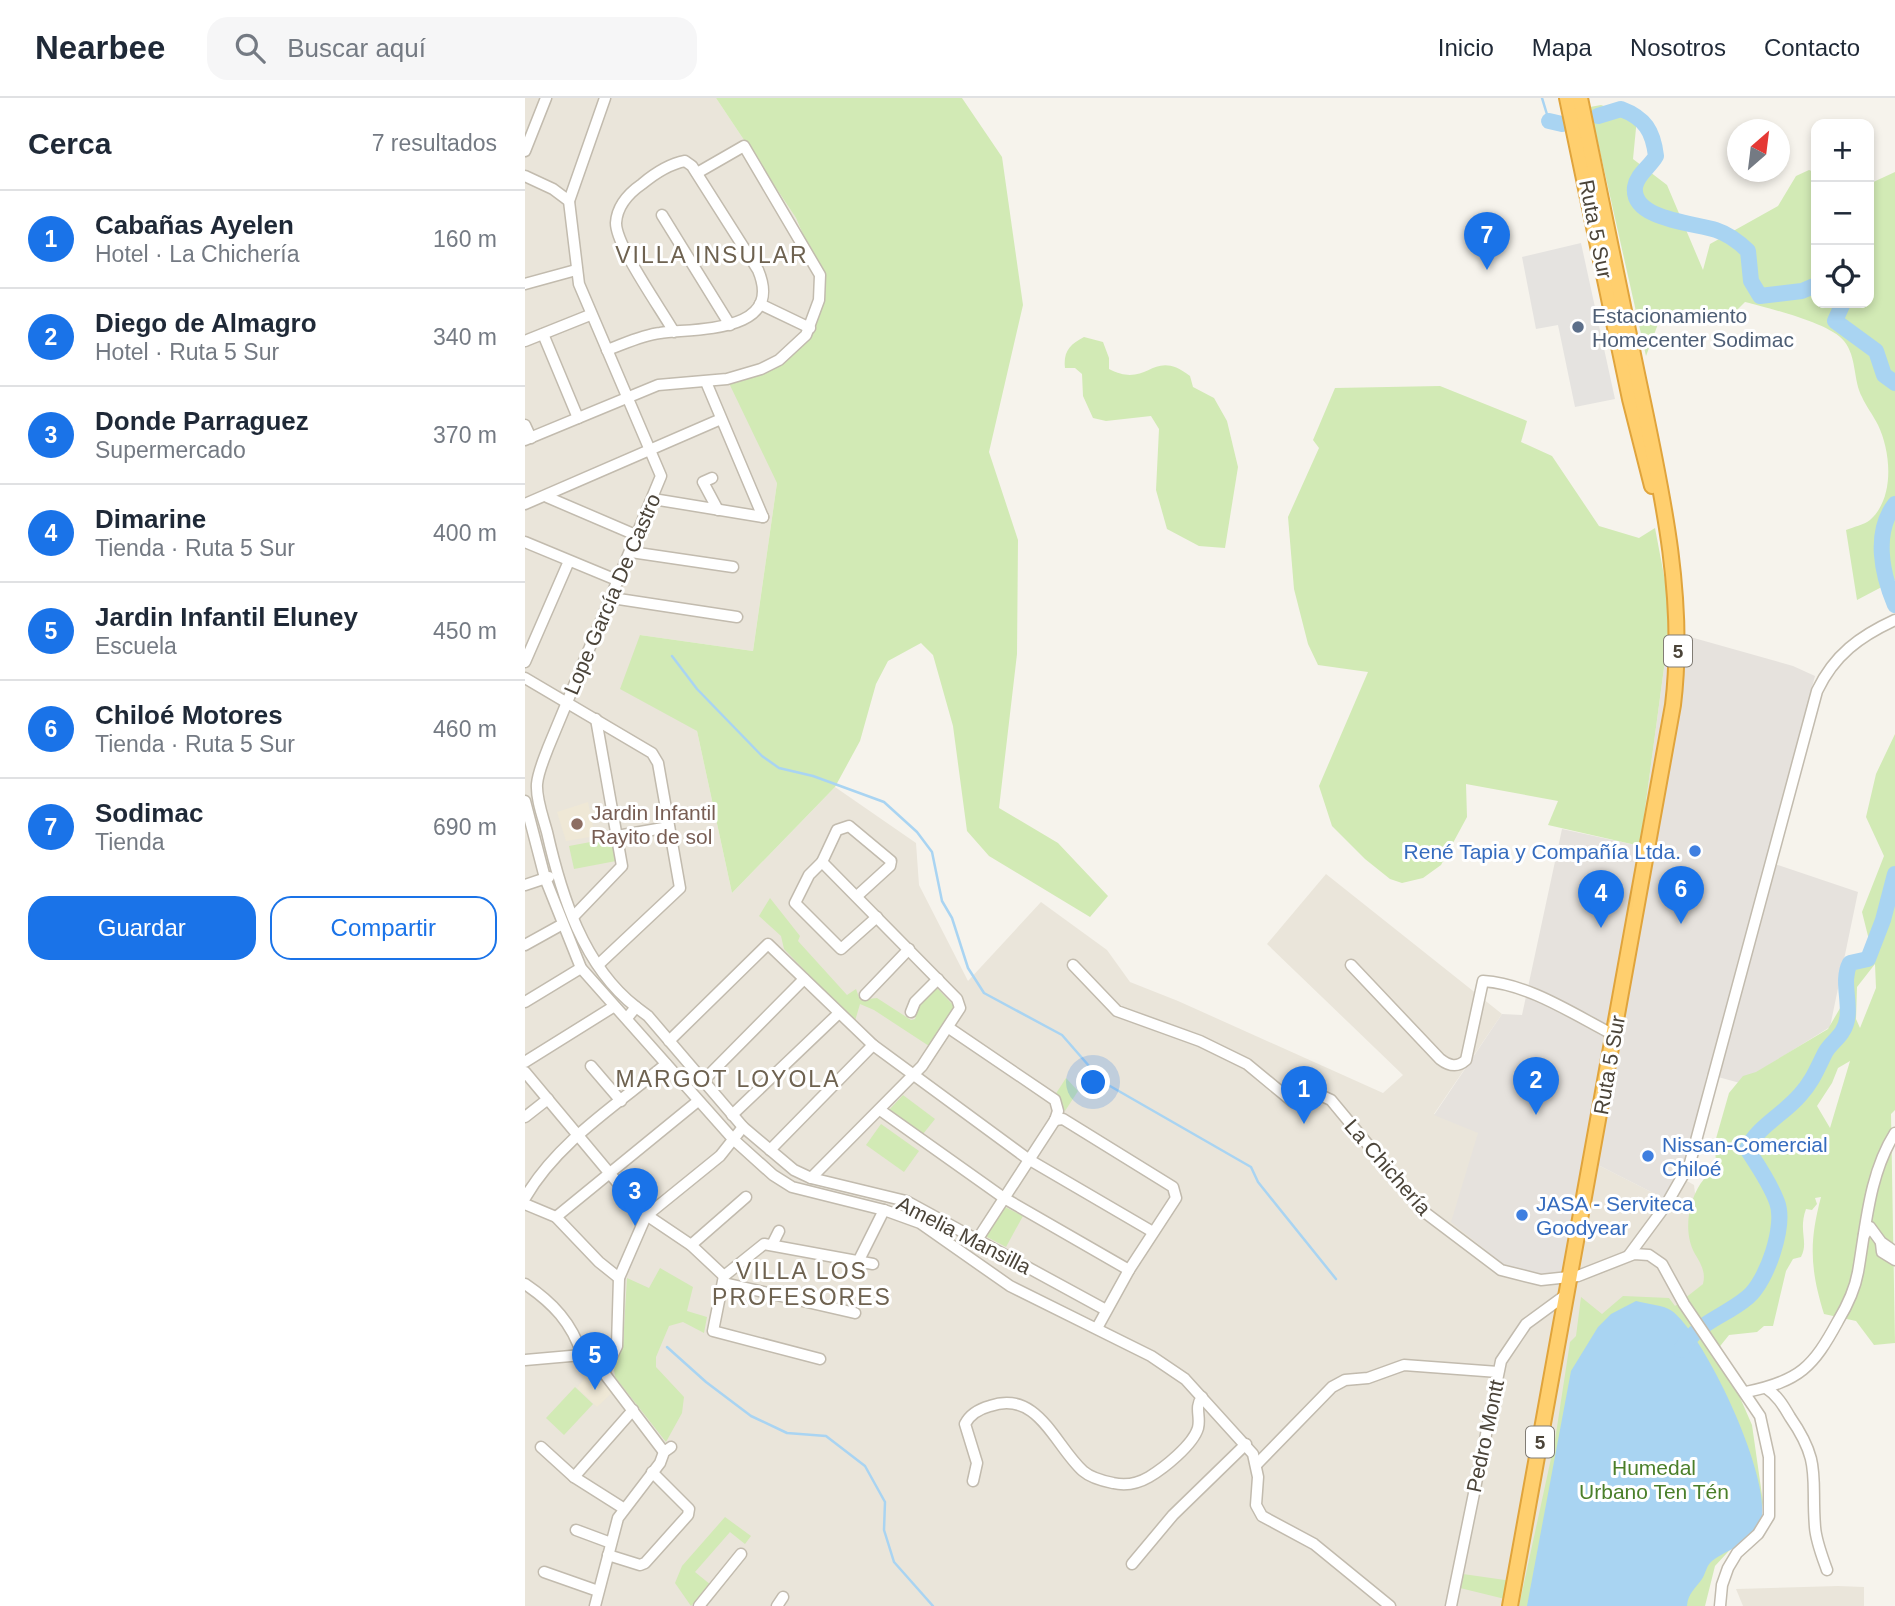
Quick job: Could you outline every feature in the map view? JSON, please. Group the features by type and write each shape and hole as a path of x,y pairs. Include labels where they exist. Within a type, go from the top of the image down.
{"highway":[{"name":"Ruta 5 Sur","path":"1567,98 1646,468 1664,523"},
{"name":"Ruta 5 Sur","path":"1510,1606 1675,690 1677,609 1654,455 1580,98"},
{"path":"1608,287 1616,269"}],"street":[{"path":"525,151 545,98"},
{"path":"525,176 553,189 569,201 605,98"},
{"path":"525,425 528,439 658,385 706,382 761,369 779,360 801,341 810,328 819,300 820,275 744,146 697,173"},
{"path":"607,350 647,335 674,332 730,325 755,311 760,304 763,286 760,274 697,173 684,161 671,165 633,190 619,209 616,221 623,245 674,332"},
{"name":"Lope García De Castro","path":"569,201 576,270 590,315 661,476 567,702 537,783 557,874 573,916"},
{"path":"662,215 730,325"},
{"path":"525,284 576,270"},
{"path":"760,304 810,328"},
{"path":"525,341 590,315"},
{"path":"543,334 578,418"},
{"path":"653,499 763,517 706,382"},
{"path":"525,505 721,419"},
{"path":"712,478 703,482 718,510"},
{"path":"547,497 638,536"},
{"path":"525,542 619,581"},
{"path":"631,552 733,567"},
{"path":"525,662 569,561"},
{"path":"612,598 737,617"},
{"path":"1629,1255 1666,1205 1690,1163 1817,691 1831,667 1848,647 1869,632 1895,620"},
{"path":"525,678 652,753 658,763 678,891 598,965"},
{"path":"573,916 622,866 596,719"},
{"path":"525,802 545,878 561,925 582,968 613,1007 627,1018 733,1139 773,1175 792,1187 884,1210 920,1223 1010,1286 1151,1356 1185,1379 1246,1444 1257,1464 1256,1505 1262,1516 1314,1544 1390,1606"},
{"path":"857,896 890,866 891,860 849,826 844,826 837,830 822,862 809,875 796,898 797,909 841,949 877,917"},
{"path":"617,836 669,827"},
{"path":"811,1178 914,1074 959,1013 959,1004 938,979 822,862"},
{"path":"525,885 557,874"},
{"name":"Amelia Mansilla","path":"573,916 598,965 614,988 648,1016 743,1127 795,1170 811,1178 906,1201 1106,1310"},
{"path":"525,945 561,925"},
{"path":"669,1041 768,944 873,1045 1028,1159 1153,1232"},
{"path":"865,995 909,949"},
{"name":"La Chichería","path":"1073,965 1117,1011 1200,1041 1247,1064 1293,1102 1318,1094 1332,1100 1423,1211 1492,1265 1531,1279 1570,1278"},
{"path":"1351,965 1440,1059 1451,1065 1460,1065 1466,1060 1483,981 1501,982 1519,988 1614,1035"},
{"path":"525,1002 582,968"},
{"path":"702,1082 804,979"},
{"path":"911,1012 915,1002 938,979"},
{"path":"525,1062 613,1007"},
{"path":"627,1018 636,1007"},
{"path":"732,1115 838,1014"},
{"path":"949,1028 1055,1100 1058,1111 977,1240"},
{"path":"770,1150 873,1045"},
{"path":"525,1198 538,1175 578,1136 666,1064"},
{"path":"591,1066 621,1101"},
{"path":"525,1072 646,1216 691,1245 724,1279 855,1313"},
{"path":"525,1117 548,1099"},
{"path":"556,1217 698,1101"},
{"path":"880,1110 1004,1198 1129,1270"},
{"path":"1055,1119 1063,1119 1173,1186 1176,1198 1129,1270 1097,1328"},
{"path":"604,1373 617,1346 619,1278 646,1216 720,1156 743,1127"},
{"path":"1746,1392 1788,1380 1822,1352 1855,1286 1861,1238 1880,1165 1895,1133"},
{"path":"691,1245 746,1197"},
{"path":"525,1204 556,1217 599,1262 619,1278"},
{"path":"859,1260 884,1210"},
{"path":"1861,1238 1870,1227 1881,1242 1895,1252"},
{"path":"779,1231 768,1244 724,1279 712,1326 717,1334 820,1359"},
{"path":"1881,1242 1882,1252 1895,1260"},
{"path":"768,1244 873,1264"},
{"path":"1570,1278 1629,1255 1644,1253 1658,1260 1684,1304 1722,1356 1760,1416 1771,1470 1771,1502 1763,1528 1737,1553 1728,1568 1722,1585 1720,1606"},
{"path":"526,1289 550,1301 566,1321 582,1355 604,1373 667,1450 622,1508 595,1606"},
{"name":"Pedro Montt","path":"1451,1606 1498,1372 1518,1333 1567,1294"},
{"path":"525,1360 582,1355"},
{"path":"1257,1464 1332,1387 1345,1380 1368,1378 1404,1365 1498,1372"},
{"path":"1766,1388 1775,1394 1801,1433 1812,1460 1816,1476 1815,1529 1827,1570"},
{"path":"973,1481 977,1463 965,1424 972,1414 992,1405 1011,1402 1032,1411 1057,1437 1083,1471 1104,1481 1131,1485 1150,1476 1193,1438 1199,1423 1198,1404 1202,1397"},
{"path":"575,1477 633,1410"},
{"path":"1132,1564 1173,1515 1246,1444"},
{"path":"541,1447 575,1477 622,1508"},
{"path":"608,1555 645,1563 688,1515 689,1509 652,1472"},
{"path":"576,1530 611,1542"},
{"path":"699,1606 741,1554"},
{"path":"544,1572 598,1591"}],"shaded area":[{"path":"525,98 716,98 796,218 824,286 777,483 753,651 640,635 697,731 732,893 835,787 916,843 919,885 968,981 1041,902 1107,950 1130,982 1383,1093 1403,1075 1267,944 1326,874 1502,1014 1434,1114 1583,1165 1600,1166 1665,1199 1680,1177 1694,1185 1706,1282 1671,1310 1526,1606 525,1606"},
{"name":"Estacionamiento Homecenter Sodimac","path":"1581,243 1615,399 1575,407 1558,325 1536,329 1522,257"},
{"path":"1669,631 1793,666 1815,676 1766,861 1858,892 1830,1027 1740,1083 1707,1074 1687,1161 1665,1199 1600,1166 1583,1165 1562,1273 1534,1276 1512,1271 1451,1222 1478,1133 1434,1115 1502,1014 1522,1015 1562,829 1640,846"},
{"name":"Jardin Infantil Rayito de sol","path":"588,802 595,836 566,841 557,812"},
{"path":"589,1372 613,1392 597,1407 577,1388"},
{"path":"1864,1587 1864,1606 1743,1606 1736,1589"}],"green space":[{"path":"716,98 962,98 1002,157 1023,305 989,452 1018,540 1017,654 999,808 1058,843 1108,896 1090,917 989,856 967,831 953,726 933,655 921,643 888,661 876,684 860,741 835,787 732,893 697,731 620,689 640,635 753,651 777,483 727,379 778,360 812,323 820,275 796,218"},
{"path":"1601,105 1637,118 1633,159 1667,185 1703,270 1710,244 1778,206 1796,176 1811,171 1811,308 1874,308 1874,182 1895,172 1895,580 1857,600 1846,530 1868,522 1878,511 1887,487 1888,461 1878,425 1859,390 1851,354 1837,334 1798,317 1745,302 1729,318 1661,316 1646,356 1590,107"},
{"path":"1084,337 1103,342 1109,358 1109,369 1133,375 1167,365 1190,376 1193,387 1214,398 1227,421 1238,467 1225,548 1199,546 1167,529 1156,490 1159,429 1151,416 1106,421 1093,418 1083,396 1082,374 1075,368 1065,368 1065,357 1069,349"},
{"path":"1440,386 1527,421 1521,442 1552,456 1599,526 1639,538 1655,528 1666,586 1669,631 1640,846 1548,825 1558,801 1466,784 1467,817 1441,865 1423,878 1402,883 1390,879 1365,859 1332,826 1319,786 1368,672 1318,665 1308,644 1294,589 1288,517 1319,448 1313,440 1335,388"},
{"name":"Humedal Urbano Ten Tén","path":"1895,734 1895,1110 1891,1114 1895,1343 1874,1345 1856,1321 1824,1314 1814,1269 1814,1228 1821,1197 1815,1198 1817,1204 1812,1210 1806,1209 1804,1217 1803,1252 1801,1257 1793,1259 1786,1271 1773,1326 1764,1326 1757,1332 1729,1335 1713,1355 1735,1386 1752,1425 1763,1502 1761,1516 1715,1566 1705,1606 1519,1606 1555,1440 1570,1342 1576,1336 1581,1297 1602,1314 1623,1296 1669,1298 1675,1306 1703,1284 1702,1268 1691,1245 1689,1215 1699,1186 1716,1167 1715,1142 1729,1093 1743,1076 1756,1072 1828,1029 1843,1003 1850,965 1873,956 1862,912 1884,856 1866,817 1876,774","holes":["1875,964 1876,988 1860,1028 1856,1019 1857,987","1850,1061 1830,1128 1817,1106 1838,1068"]},
{"path":"612,838 616,861 574,869 569,846"},
{"path":"770,898 800,936 798,941 847,995 856,989 860,1000 877,998 911,1020 915,1019 919,1005 931,989 938,989 954,1006 929,1046 874,1010 860,1004 855,1021 848,1015 784,949 781,936 759,916"},
{"path":"1066,1078 1078,1091 1065,1111 1055,1095"},
{"path":"903,1095 935,1119 923,1134 888,1111"},
{"path":"881,1124 919,1151 904,1172 866,1145"},
{"path":"1003,1206 1023,1216 1006,1247 985,1236"},
{"path":"660,1268 693,1287 687,1311 707,1317 704,1333 683,1322 669,1326 656,1357 656,1367 684,1397 682,1413 666,1442 615,1377 614,1370 623,1345 627,1278 649,1288"},
{"path":"575,1387 593,1404 564,1435 546,1418"},
{"path":"725,1517 751,1536 745,1544 730,1532 695,1572 711,1585 691,1606 675,1583 682,1566"},
{"path":"1463,1574 1512,1581 1509,1600 1460,1588"}],"water":[{"name":"Humedal Urbano Ten Tén","path":"1636,1301 1672,1311 1686,1326 1719,1380 1749,1449 1758,1481 1762,1508 1759,1527 1744,1542 1710,1563 1690,1594 1687,1606 1527,1606 1571,1371 1598,1327 1611,1314"}],"waterway":[{"path":"1542,98 1549,121"},
{"path":"1598,116 1621,109 1642,121 1653,139 1656,156 1638,178 1635,187 1636,198 1643,207 1666,218 1716,230 1737,241 1748,251 1751,281 1760,296 1802,291 1811,287"},
{"path":"1549,121 1562,124"},
{"path":"1841,308 1835,321 1876,351 1884,375 1895,383"},
{"path":"1895,504 1888,515 1882,541 1883,567 1895,605"},
{"path":"672,656 697,689 762,756 779,768 813,776 884,802 917,832 932,852 942,901 952,918 968,968 984,993 1062,1035 1103,1082 1251,1167 1258,1182 1336,1279"},
{"path":"1681,1350 1696,1332 1748,1297 1768,1266 1777,1238 1779,1212 1771,1188 1747,1149 1757,1134 1804,1090 1827,1050 1842,1032 1848,1016 1847,971 1850,963 1868,959 1883,920 1895,874"},
{"path":"667,1347 706,1382 751,1416 787,1433 826,1436 865,1466 885,1502 884,1530 894,1562 933,1606"}],"place":[{"name":"Sodimac","path":"1487,270"},
{"name":"Estacionamiento Homecenter Sodimac","path":"1578,327"},
{"name":"Jardin Infantil Rayito de sol","path":"577,824"},
{"name":"René Tapia y Compañía Ltda.","path":"1695,851"},
{"name":"Chiloé Motores","path":"1681,924"},
{"name":"Dimarine","path":"1601,928"},
{"name":"Diego de Almagro","path":"1536,1115"},
{"name":"Cabañas Ayelen","path":"1304,1124"},
{"name":"Nissan-Comercial Chiloé","path":"1648,1156"},
{"name":"JASA - Serviteca Goodyear","path":"1522,1215"},
{"name":"Donde Parraguez","path":"635,1226"},
{"name":"Jardin Infantil Eluney","path":"595,1390"}],"district":[{"name":"VILLA INSULAR","path":"712,255"},
{"name":"MARGOT LOYOLA","path":"728,1079"},
{"name":"VILLA LOS PROFESORES","path":"802,1284"}]}
